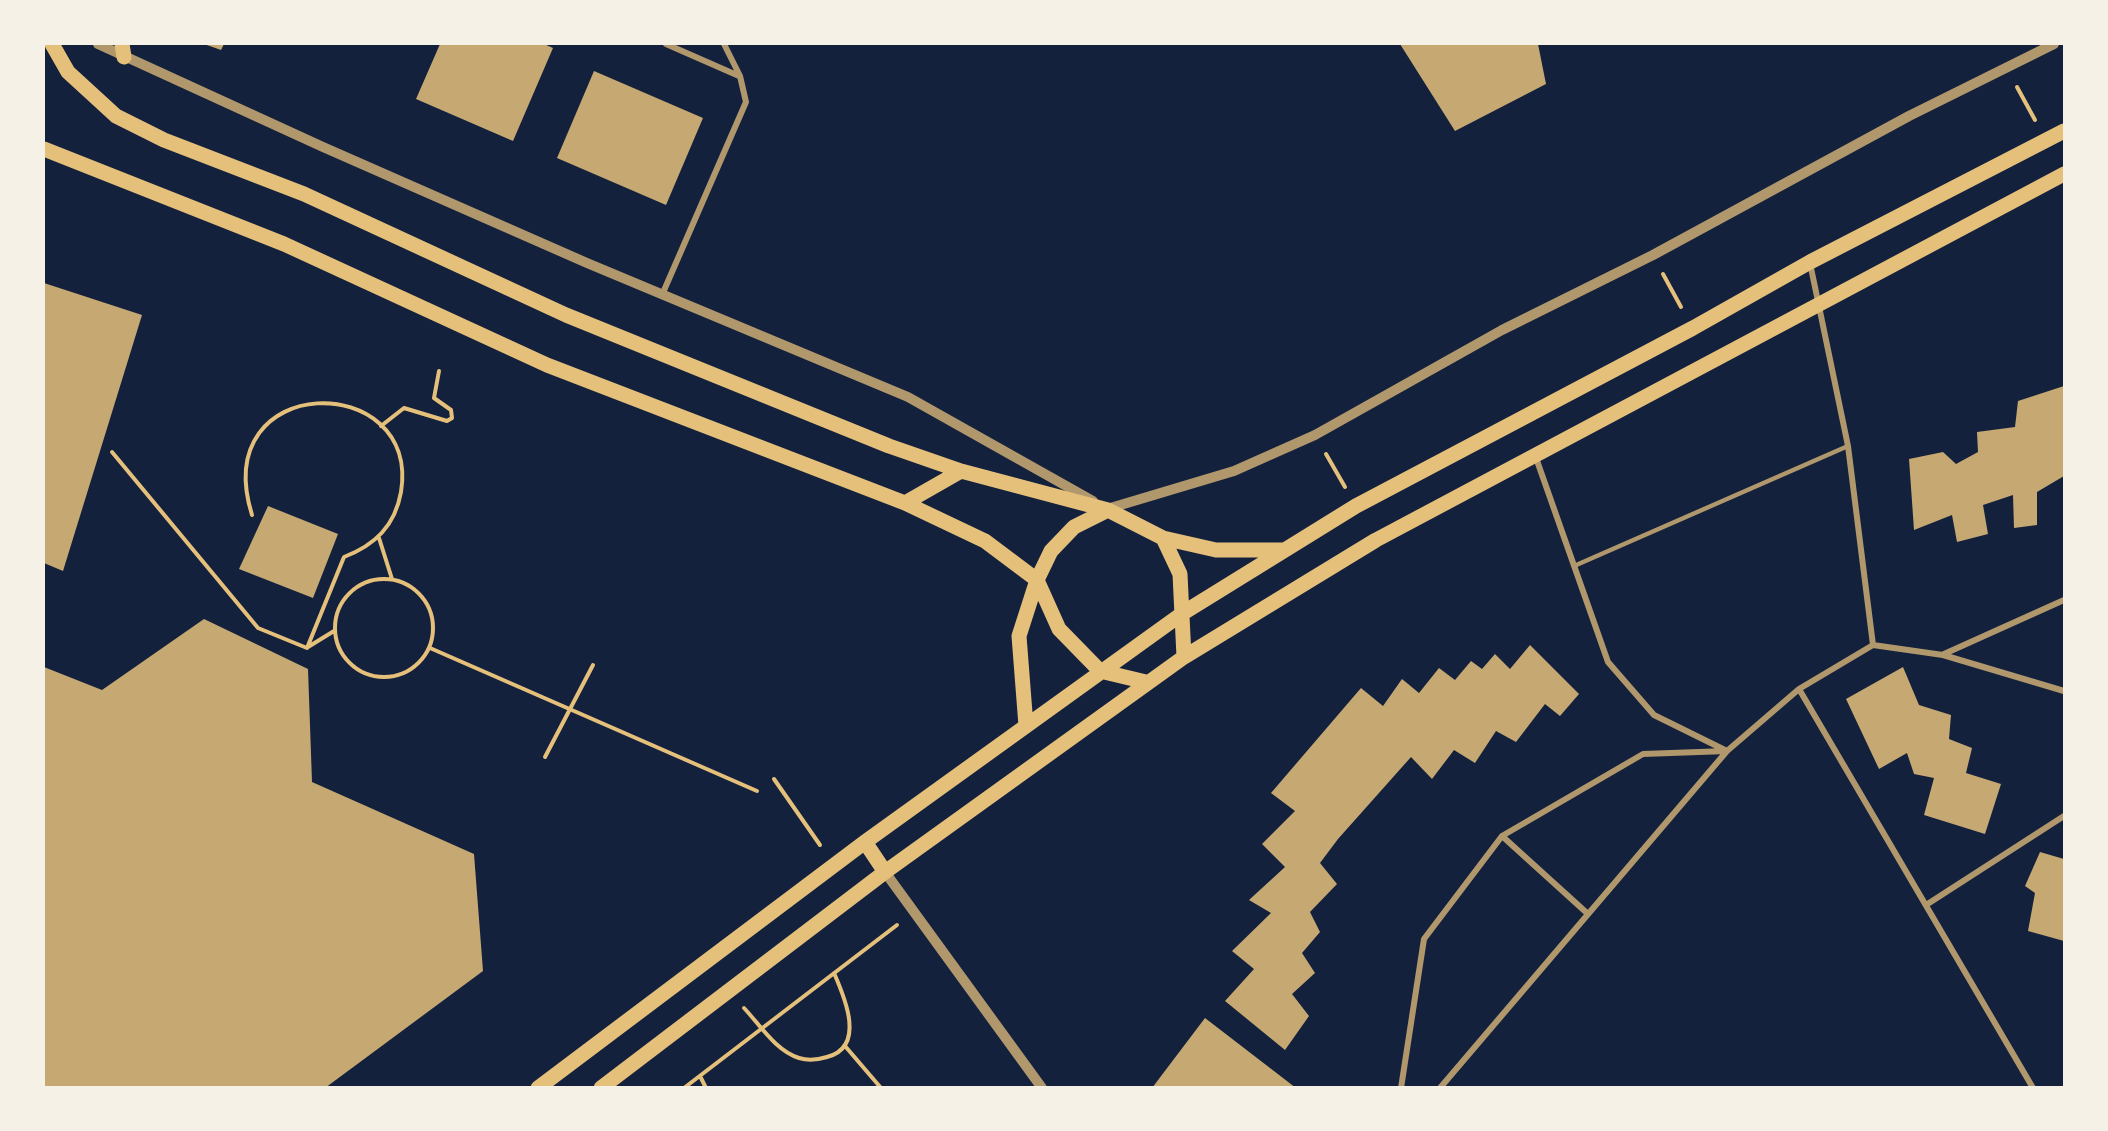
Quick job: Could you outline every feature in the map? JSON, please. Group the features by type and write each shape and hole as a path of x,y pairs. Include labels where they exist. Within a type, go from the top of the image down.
{"main road":[{"path":"52,44 68,72 116,116 164,140 304,194 566,315 889,446 961,471 1108,510 1163,538 1216,550 1284,550"},
{"path":"538,1088 866,842 1183,613 1356,506 1693,328 1810,262 2064,131"},
{"path":"44,148 284,244 547,365 905,503 985,541 1037,580 1059,629 1100,671 1146,682"},
{"path":"601,1088 885,872 1146,682 1184,657 1376,540 2064,174"},
{"path":"905,503 961,471"},
{"path":"1026,726 1019,636 1037,580 1051,551 1074,527 1108,510"},
{"path":"1163,538 1180,574 1184,657"},
{"path":"866,842 885,872"}],"street":[{"path":"98,44 123,50 344,157 662,295 908,397 1108,510 1234,471 1316,435 1502,330 1653,255 1909,116 2054,44"},
{"path":"666,44 740,76"},
{"path":"662,295 746,102 740,76 724,44"},
{"path":"1810,262 1848,446 1874,645"},
{"path":"1535,455 1608,662 1654,716 1727,751"},
{"path":"1943,655 2064,600"},
{"path":"1440,1088 1727,751 1799,689 1874,645 1943,655 2064,691"},
{"path":"1799,689 2033,1088"},
{"path":"1401,1088 1424,939 1502,836 1643,754 1727,751"},
{"path":"1926,905 2064,816"},
{"path":"1502,836 1588,914"},
{"path":"885,872 1042,1088"}],"lane":[{"path":"1574,566 1848,446"}],"path":[{"path":"2008,68 2046,141"},
{"path":"381,426 404,408 447,421 452,418 451,410 434,398 439,371"},
{"path":"252,515 245,485 249,455 258,437 271,421 288,410 307,403 327,401 347,405 366,414 381,426 393,443 400,462 403,482 399,503 392,521 379,537 363,550 344,557 307,648"},
{"path":"112,452 258,628 307,648"},
{"path":"379,537 392,579"},
{"path":"377,579 392,579 418,592 427,604 434,633 430,648 411,670 383,678 362,672 345,659 334,631 336,616 351,591 377,579"},
{"path":"307,648 334,631"},
{"path":"430,648 757,791"},
{"path":"545,757 593,665"},
{"path":"774,779 835,865"},
{"path":"684,1088 761,1027 915,912"},
{"path":"730,992 776,1043 798,1058 814,1061 833,1056 845,1046 849,1034 850,1017 834,973"},
{"path":"845,1046 881,1088"},
{"path":"700,1076 706,1088"}],"building":[{"path":"204,44 224,44 221,50"},
{"path":"440,44 544,44 553,48 513,141 416,99"},
{"path":"1400,44 1538,44 1546,84 1455,131"},
{"path":"594,71 703,118 666,205 557,158"},
{"path":"44,283 142,315 63,571 44,563"},
{"path":"2064,386 2064,476 2037,492 2037,525 2014,528 2013,495 1983,505 1988,534 1957,542 1952,515 1914,530 1909,459 1943,452 1956,464 1978,452 1977,432 2015,427 2018,401"},
{"path":"268,506 338,534 313,598 239,569"},
{"path":"204,619 308,669 312,782 474,854 483,971 325,1088 44,1088 44,667 102,690"},
{"path":"1530,645 1579,694 1560,716 1545,704 1516,742 1496,731 1475,763 1454,750 1432,779 1411,757 1338,839 1320,863 1337,884 1310,912 1320,932 1302,953 1315,973 1292,994 1309,1016 1285,1050 1225,1001 1254,969 1232,951 1271,913 1249,900 1285,867 1262,844 1295,811 1271,793 1361,688 1383,706 1402,679 1419,693 1439,668 1455,680 1471,661 1482,669 1495,654 1510,669"},
{"path":"1903,667 1919,705 1951,715 1949,739 1972,748 1966,773 2001,784 1985,834 1924,815 1934,778 1914,774 1907,753 1879,769 1846,699"},
{"path":"2040,852 2064,859 2064,941 2028,931 2035,893 2025,886"},
{"path":"1205,1018 1296,1088 1152,1088"}]}
